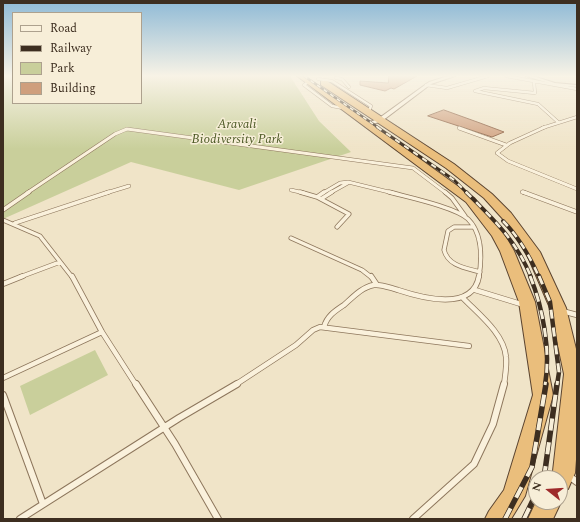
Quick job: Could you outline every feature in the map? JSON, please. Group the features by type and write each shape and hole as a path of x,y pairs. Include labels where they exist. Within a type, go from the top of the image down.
{"highway":[{"path":"339,100 346,108 372,118 450,166 488,196 507,216 533,252 558,309 573,374 563,470"},
{"path":"348,100 372,118 470,200 501,240 517,274 528,306 544,395 514,496 497,519"},
{"path":"540,519 545,510"}],"street":[{"path":"372,118 401,100"}],"lane":[{"path":"520,100 538,104 558,122"},
{"path":"577,117 558,122 506,146 497,153 502,158 577,189"},
{"path":"458,128 506,146"},
{"path":"3,210 115,134 127,129 410,167 420,171 452,198 473,227 482,250 480,272 475,290 462,297 448,299 427,298 377,285 364,290 329,316 324,327"},
{"path":"321,199 348,182"},
{"path":"316,196 340,183 348,182 465,216"},
{"path":"15,224 128,186"},
{"path":"291,190 316,196 349,214 348,217 337,227"},
{"path":"522,192 577,212"},
{"path":"3,220 40,236 72,277 102,332 164,427 218,519"},
{"path":"473,227 458,226 450,229 446,234 443,252 444,258 449,262 480,272"},
{"path":"291,238 362,270 368,274 377,285"},
{"path":"3,284 60,262"},
{"path":"475,290 528,306"},
{"path":"413,519 474,463 484,446 505,385 508,359 504,346 489,326 462,297"},
{"path":"558,309 577,316"},
{"path":"20,519 164,427 279,358 313,330 324,327 469,346"},
{"path":"3,378 102,332"},
{"path":"3,395 44,504"}],"green space":[{"name":"Aravali Biodiversity Park","path":"3,100 12,100 12,104 142,104 142,100 306,100 319,121 351,152 239,190 131,162 3,219"},
{"path":"95,350 108,375 30,415 20,386"}],"building":[{"path":"444,110 504,132 492,137 428,116"}],"railway":[{"path":"339,100 379,128"},
{"path":"377,127 454,180 495,221 511,241 531,277"},
{"path":"503,221 524,248 539,277"},
{"path":"530,276 539,302 545,330 547,358 545,385"},
{"path":"539,276 550,302 559,372 557,385"},
{"path":"505,519 532,467 546,384"},
{"path":"545,470 557,384"},
{"path":"524,519 528,510"}]}
